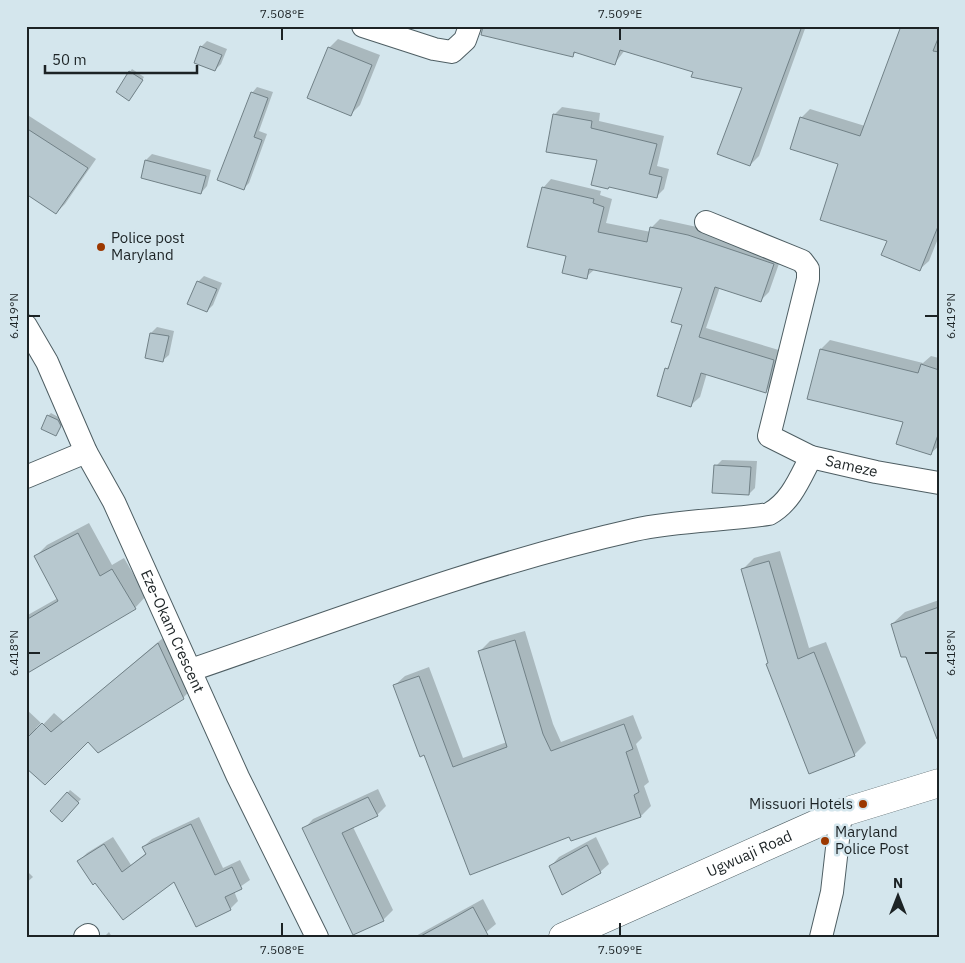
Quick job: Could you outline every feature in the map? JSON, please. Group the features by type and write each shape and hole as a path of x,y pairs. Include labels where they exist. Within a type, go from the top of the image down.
{"main road":[{"name":"Ugwuaji Road","path":"563,937 841,813 939,782"}],"street":[{"path":"364,26 434,49 452,52 465,40 470,26"},
{"name":"Sameze","path":"706,222 802,262 808,269 769,436 811,457 876,472 939,483"},
{"name":"Eze-Okam Crescent","path":"26,326 47,362 86,452 114,502 238,777 317,937"},
{"path":"26,477 86,452"},
{"path":"190,670 467,575 616,535 700,519 769,514 779,508 791,494 811,457"},
{"path":"821,937 835,875 841,813"}],"building":[{"path":"483,26 802,26 750,166 717,154 742,88 691,77 693,72 620,50 615,65 574,52 573,57 481,35"},
{"path":"901,26 939,26 939,36 933,51 939,52 939,224 920,271 881,255 887,241 820,220 838,164 790,149 800,117 860,136"},
{"path":"200,46 222,55 215,71 194,63"},
{"path":"328,47 372,65 351,116 307,98"},
{"path":"129,71 143,80 129,101 116,92"},
{"path":"251,92 268,98 254,137 262,140 244,190 217,180"},
{"path":"553,114 592,121 591,128 657,144 649,174 662,177 657,198 609,187 608,189 591,185 597,160 546,152"},
{"path":"26,128 88,168 56,214 26,194"},
{"path":"145,160 206,176 201,194 141,178"},
{"path":"542,187 594,199 593,203 604,207 598,232 647,242 650,227 688,235 774,264 761,302 715,287 699,337 774,360 766,393 701,373 691,407 657,396 665,368 668,369 682,325 671,322 682,288 589,269 587,279 562,273 566,256 527,247"},
{"path":"197,281 217,289 207,312 187,304"},
{"path":"150,333 169,336 163,362 145,358"},
{"path":"820,349 918,373 921,364 939,370 939,432 931,455 896,444 903,422 807,399"},
{"path":"47,415 58,420 61,426 56,436 41,429"},
{"path":"714,465 751,467 749,495 712,493"},
{"path":"78,533 100,576 112,569 136,609 26,674 26,620 58,601 34,556"},
{"path":"769,561 798,659 814,652 855,756 809,774 766,664 768,663 741,569"},
{"path":"939,607 939,739 937,739 906,657 901,657 891,624"},
{"path":"515,640 543,734 551,751 624,724 633,749 626,752 639,792 634,795 641,817 571,841 569,837 470,875 424,755 420,757 393,685 419,676 453,767 507,747 478,651"},
{"path":"158,643 184,699 98,753 88,742 45,785 26,768 26,739 42,723 51,732"},
{"path":"67,792 79,803 62,822 50,811"},
{"path":"368,797 378,816 342,833 384,921 353,935 302,828"},
{"path":"191,824 215,875 232,867 242,889 225,897 231,910 196,927 174,882 123,920 95,883 93,885 77,861 104,844 122,872 146,854 142,847"},
{"path":"587,845 601,873 562,895 549,866"},
{"path":"473,907 489,937 419,937 452,919"}],"place":[{"name":"Police post Maryland","path":"101,247"},
{"name":"Missuori Hotels","path":"863,804"},
{"name":"Maryland Police Post","path":"825,841"}]}
